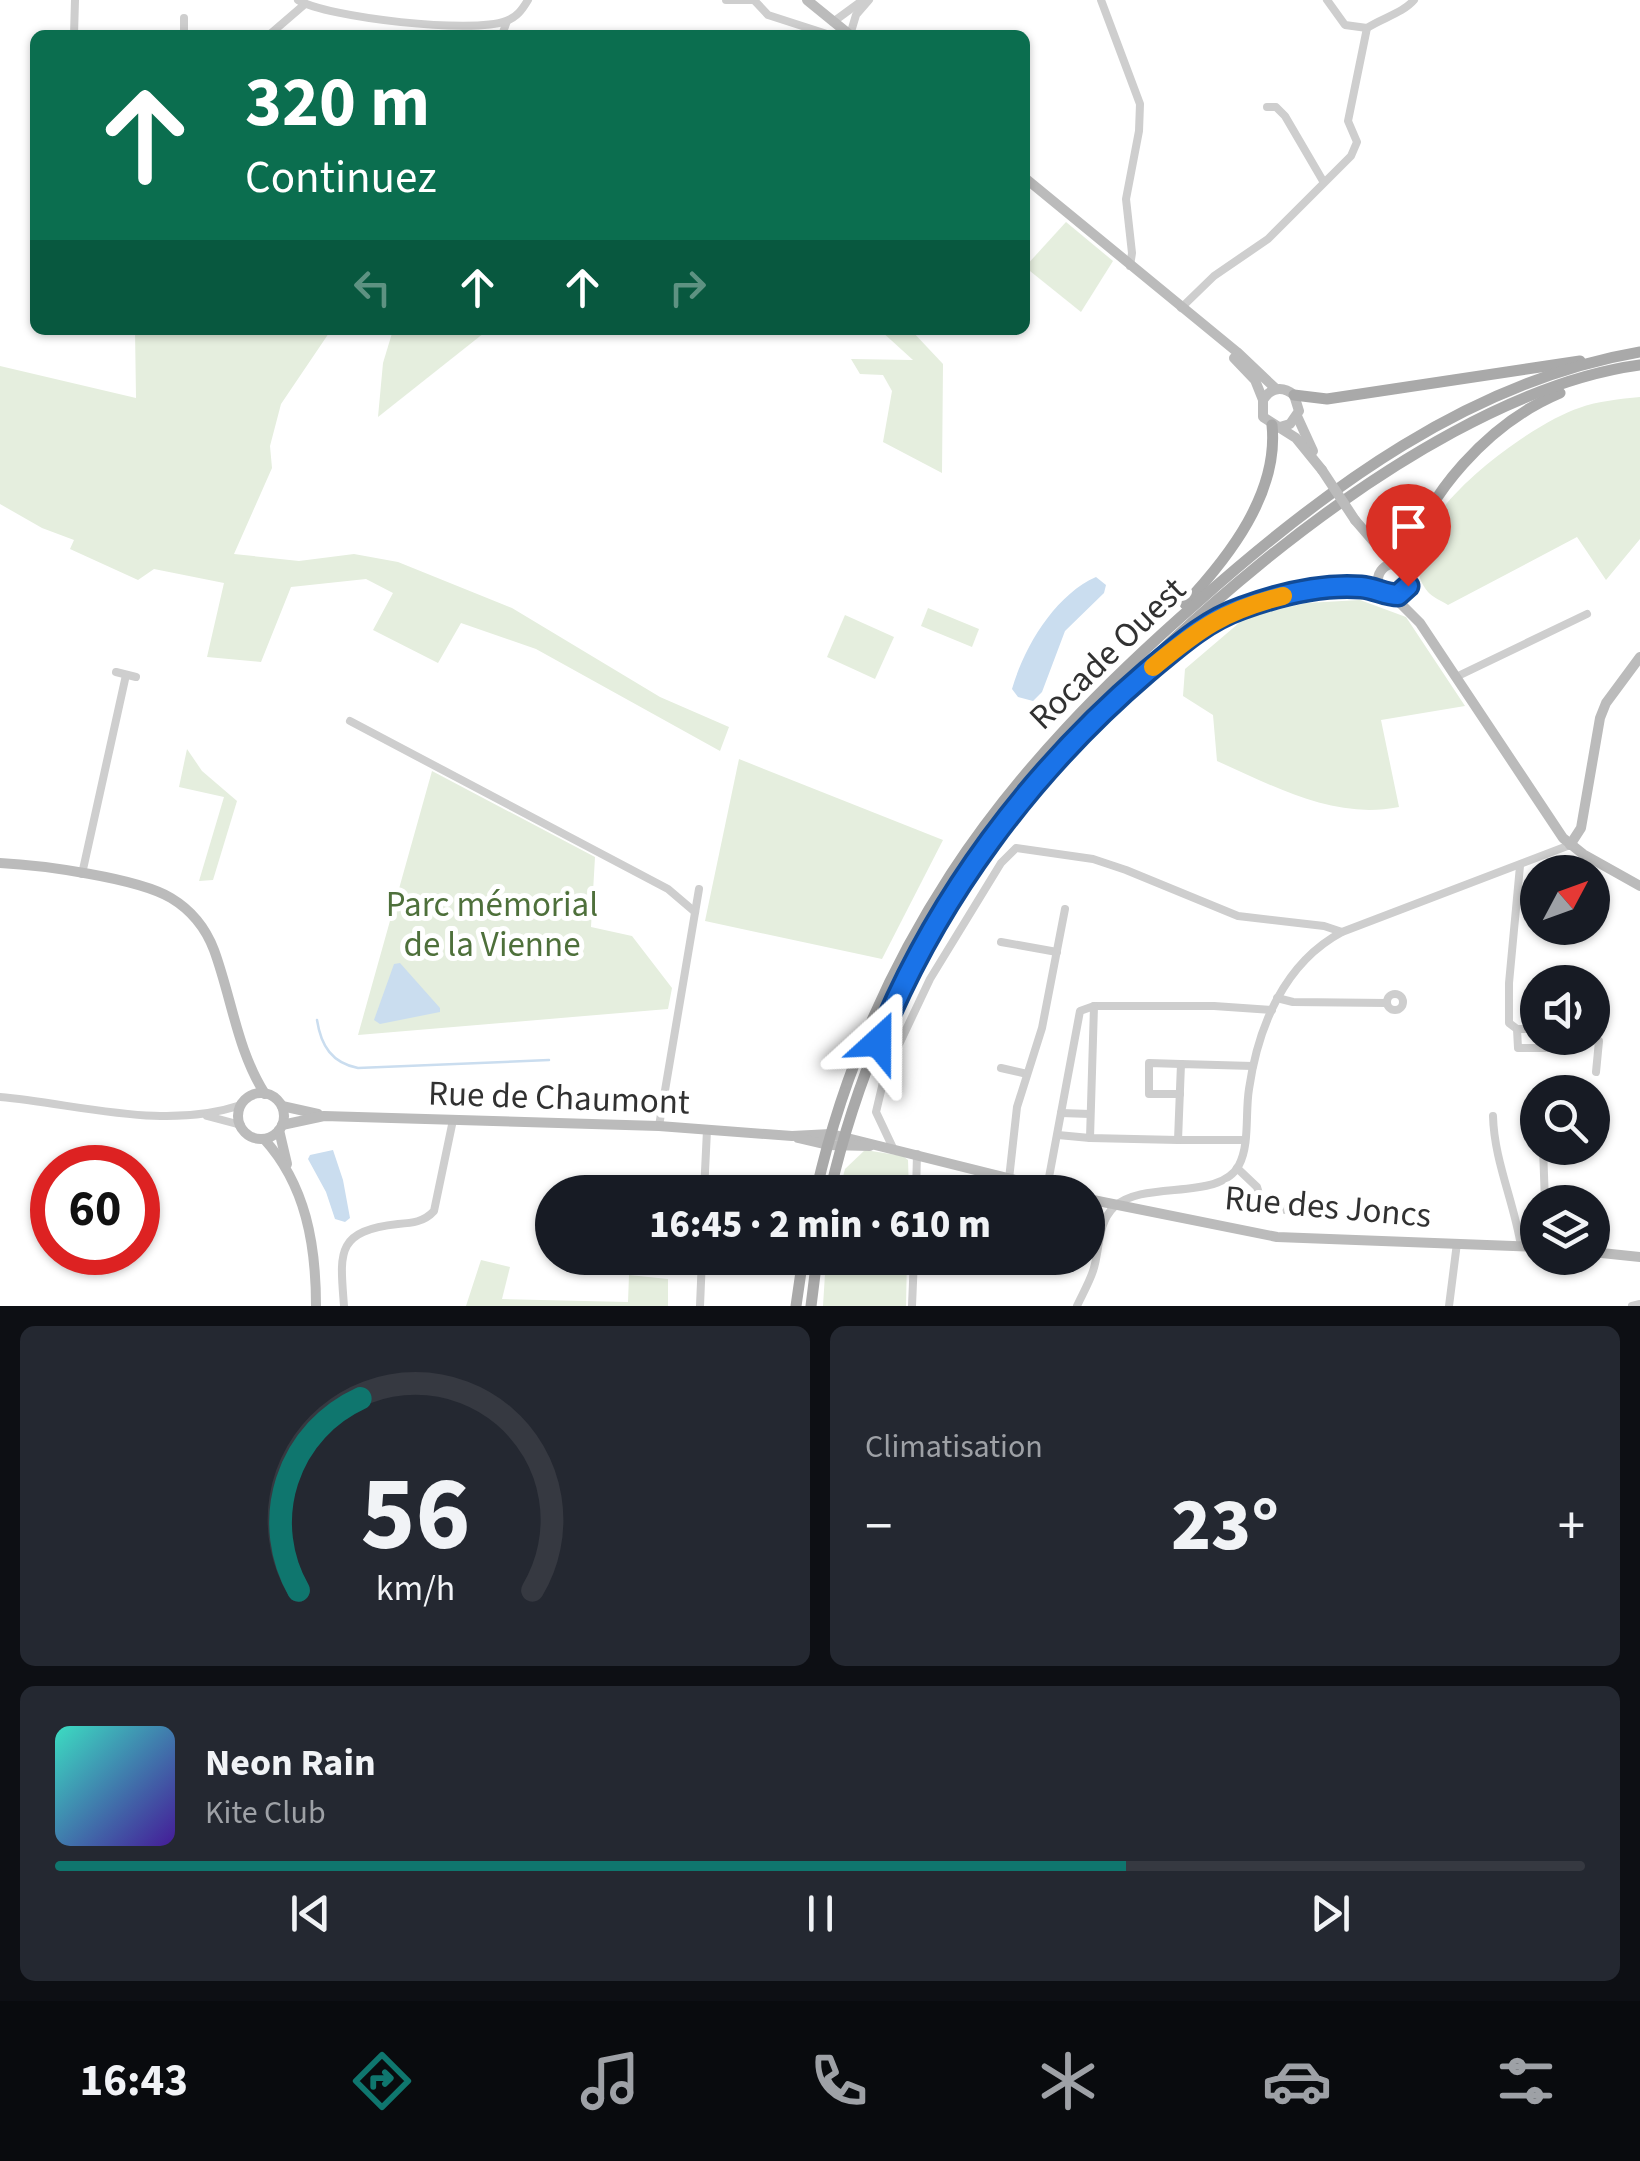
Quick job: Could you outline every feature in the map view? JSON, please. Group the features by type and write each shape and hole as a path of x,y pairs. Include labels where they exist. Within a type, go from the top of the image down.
{"main road":[{"name":"Rocade Ouest","path":"832,1175 836,1140 874,1017 911,941 949,877 1018,783 1077,715 1134,658 1276,536 1397,449 1492,398 1544,377 1640,352"},
{"path":"1294,395 1327,399 1604,359"},
{"name":"Rocade Ouest","path":"820,1175 886,1023 942,915 1004,822 1098,714 1227,594 1382,476 1450,434 1522,400 1635,366"},
{"path":"1406,568 1413,539 1428,515 1454,477 1486,443 1549,398 1635,366"},
{"path":"1134,658 1198,591 1237,540 1270,466 1276,426"},
{"path":"1098,714 1189,636 1222,616 1259,602 1309,592 1353,587 1388,593"},
{"path":"796,1306 801,1275"},
{"path":"811,1306 815,1275"}],"street":[{"path":"75,0 76,30"},
{"path":"332,10 334,0"},
{"path":"274,30 302,2 426,24 493,24 520,13 528,0"},
{"path":"726,0 753,0 768,15 814,30"},
{"path":"806,0 843,30"},
{"path":"833,22 866,0"},
{"path":"852,30 866,0"},
{"path":"1101,0 1140,104 1126,199 1130,266"},
{"path":"1328,0 1345,25 1367,28"},
{"path":"1181,308 1214,276 1268,238 1350,156 1357,142 1348,121 1367,28 1414,0"},
{"path":"184,18 184,30"},
{"path":"504,30 508,21"},
{"path":"1267,108 1280,110 1323,181"},
{"path":"1030,182 1130,266 1156,294 1181,308 1276,389 1294,395 1299,405 1297,416 1290,424 1276,426"},
{"path":"1217,338 1252,376 1263,400 1263,416 1296,438 1364,534 1392,564 1406,568 1408,586 1402,593 1388,593"},
{"path":"1263,400 1276,389"},
{"path":"1297,416 1322,470"},
{"path":"1364,534 1379,573 1378,582 1420,623 1538,804 1570,845 1640,886"},
{"path":"1379,573 1392,564"},
{"path":"1408,586 1420,623"},
{"path":"1456,677 1586,614"},
{"path":"1546,855 1570,845 1581,828 1600,718 1640,657"},
{"path":"82,874 131,676 116,672"},
{"path":"350,721 668,889 695,912"},
{"path":"888,1147 876,1112 885,1074 930,979 1001,863 1016,848 1093,859 1238,916 1324,926 1342,932"},
{"path":"0,863 82,874 160,892 194,916 214,949 248,1066 265,1094 282,1106 281,1127 292,1179 312,1238 316,1306"},
{"path":"1077,1306 1094,1268 1103,1224 1115,1206 1134,1196 1214,1183 1229,1177 1237,1168 1253,1066 1277,998 1303,960 1342,932 1520,866 1509,1023 1520,1029"},
{"path":"659,1126 700,889"},
{"path":"1010,1175 1017,1107 1042,1028 1065,909"},
{"path":"1001,942 1057,952"},
{"path":"1277,998 1293,1002 1388,1003"},
{"path":"1050,1175 1080,1011 1094,1006 1272,1010"},
{"path":"1090,1138 1094,1006"},
{"path":"1517,1029 1520,1048"},
{"path":"1596,1072 1598,1055"},
{"path":"1180,1094 1149,1094 1150,1064 1253,1066"},
{"path":"1178,1140 1182,1064"},
{"path":"240,1125 248,1066"},
{"path":"1001,1068 1027,1074"},
{"path":"198,1114 265,1094"},
{"path":"0,1097 113,1113 198,1114 240,1125 248,1134 264,1138 292,1179"},
{"name":"Rue de Chaumont","path":"282,1106 324,1116 659,1126 836,1140 888,1147 995,1175"},
{"path":"1061,1113 1090,1114"},
{"name":"Rue de Chaumont","path":"281,1127 324,1116"},
{"path":"1493,1116 1494,1138 1520,1240"},
{"path":"344,1306 341,1256 347,1244 369,1230 423,1220 434,1211 453,1120"},
{"path":"264,1138 281,1127"},
{"path":"705,1175 707,1130"},
{"path":"1058,1135 1244,1140"},
{"path":"792,1136 817,1154 822,1166"},
{"path":"916,1175 917,1154"},
{"path":"1237,1168 1257,1187 1262,1204 1286,1210"},
{"path":"1105,1203 1115,1206"},
{"name":"Rue des Joncs","path":"1115,1206 1276,1237 1520,1246"},
{"path":"1449,1306 1457,1244"},
{"path":"1610,1254 1640,1255"},
{"path":"700,1306 701,1275"},
{"path":"912,1306 913,1275"},
{"path":"1632,1306 1640,1304"}],"green space":[{"path":"1066,222 1113,261 1081,312 1030,271 1030,262"},
{"path":"135,335 328,335 281,404 270,446 272,468 234,554 299,561 354,554 398,562 512,608 660,697 729,727 720,751 536,649 461,623 438,663 373,630 393,593 366,579 291,587 261,662 207,657 224,583 154,569 138,580 70,549 74,540 42,528 0,504 0,366 136,398"},
{"path":"391,335 481,335 378,417 383,363"},
{"path":"886,335 916,335 943,364 942,473 883,442 892,391 883,375 860,374 851,359 913,360"},
{"path":"1640,397 1640,539 1606,580 1577,537 1448,605 1428,592 1418,567 1423,540 1441,511 1466,483 1528,434 1557,418 1594,404"},
{"path":"1360,600 1406,617 1465,706 1381,720 1399,807 1375,810 1328,805 1217,761 1213,715 1183,696 1185,669 1246,617 1306,603"},
{"path":"928,608 979,629 972,647 921,626"},
{"path":"845,615 894,637 875,679 827,657"},
{"path":"187,749 202,771 237,801 213,880 199,881 224,797 179,787"},
{"path":"739,759 943,840 882,959 705,921"},
{"name":"Parc mémorial de la Vienne","path":"432,771 595,857 591,927 632,936 672,988 668,1009 358,1035"},
{"path":"865,1150 903,1156 908,1160 908,1175 843,1175"},
{"path":"481,1260 510,1267 502,1299 628,1302 629,1275 668,1279 668,1306 466,1306"},
{"path":"825,1275 907,1275 906,1306 823,1306"}],"water":[{"path":"1096,577 1106,585 1104,593 1065,631 1042,692 1033,701 1018,697 1012,689 1017,673 1043,624 1067,596"},
{"path":"400,963 440,1012 380,1024 374,1020 394,964"},
{"path":"333,1150 350,1218 345,1222 335,1219 308,1159 310,1155"}],"waterway":[{"path":"317,1020 329,1052 358,1068 549,1060"}],"slow traffic":[{"path":"1153,667 1206,624 1241,608 1283,596"}],"route":[{"path":"878,1042 923,947 960,884 1028,792 1098,714 1189,636 1222,616 1283,596 1353,587 1398,595 1408,586"}]}
